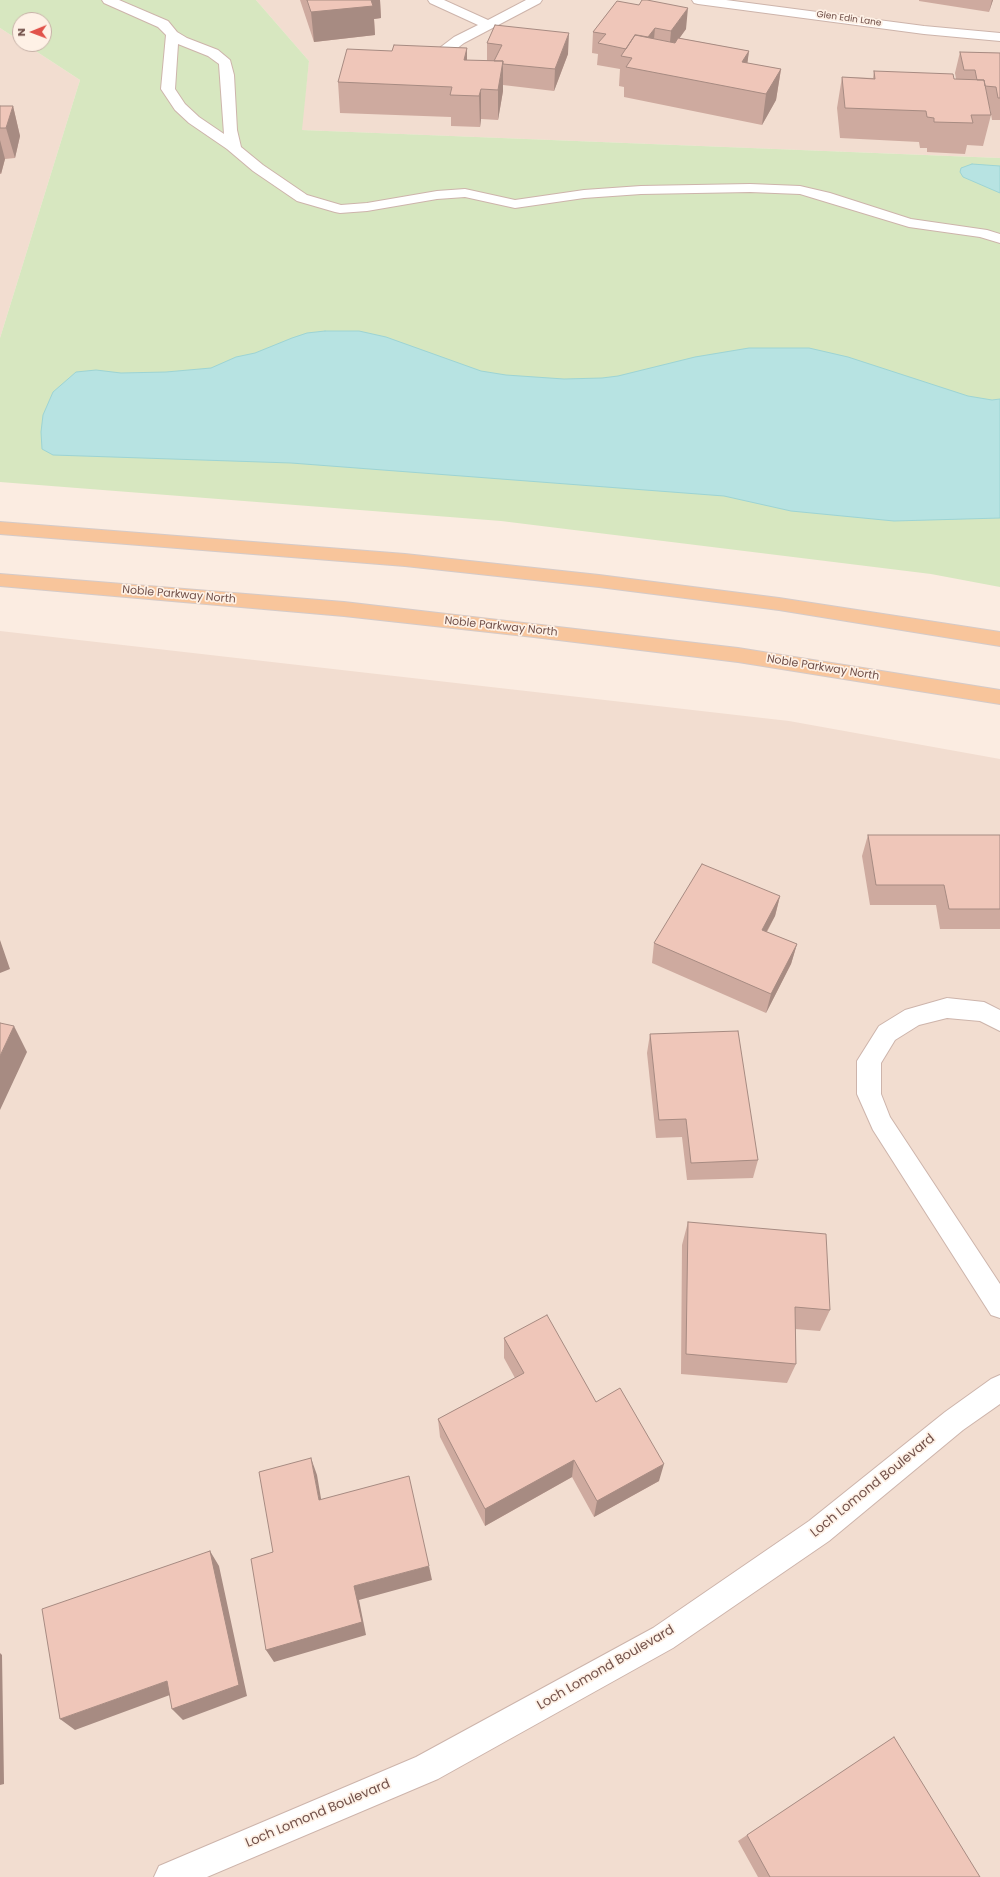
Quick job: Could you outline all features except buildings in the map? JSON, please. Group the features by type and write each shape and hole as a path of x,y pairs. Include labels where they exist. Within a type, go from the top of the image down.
{"main road":[{"path":"0,528 397,559 599,581 779,604 1000,639"},
{"name":"Noble Parkway North","path":"0,580 344,610 541,631 738,655 1000,697"}],"street":[{"path":"108,0 163,24 172,35 182,41 213,53 225,63 230,130 235,149"},
{"path":"434,0 488,25"},
{"path":"434,59 459,40 536,0"},
{"name":"Glen Edin Lane","path":"698,0 924,30 1000,37"},
{"path":"172,35 168,89 180,106 194,120 235,149 258,168 302,198 340,209 367,208 437,195 465,193 515,204 584,194 641,190 750,188 800,190 825,196 909,223 982,233 1000,239"},
{"path":"1000,1021 984,1012 947,1008 913,1017 887,1033 869,1061 869,1094 881,1123 1000,1306"},
{"name":"Loch Lomond Boulevard","path":"170,1877 427,1768 663,1638 819,1531 954,1421 1000,1388"}],"shaded area":[{"path":"256,0 1000,0 1000,158 301,130 309,61"},
{"path":"0,28 12,36 12,52 37,52 80,80 0,338"},
{"path":"0,631 789,721 1000,759 1000,1877 0,1877"}],"green space":[{"path":"0,0 256,0 309,61 302,130 1000,158 1000,587 931,574 501,521 0,482 0,338 80,80 37,52 52,52 52,12 12,12 12,36 0,28"}],"water":[{"path":"972,164 1000,166 1000,193 963,177 960,172 961,168"},
{"path":"325,331 359,331 386,337 481,371 506,375 564,379 618,376 695,357 749,348 809,348 848,357 968,396 992,400 1000,399 1000,518 894,521 791,511 724,496 291,463 53,455 42,449 41,432 43,415 53,392 76,372 96,370 121,373 166,372 211,368 236,357 255,353 307,333"}]}
